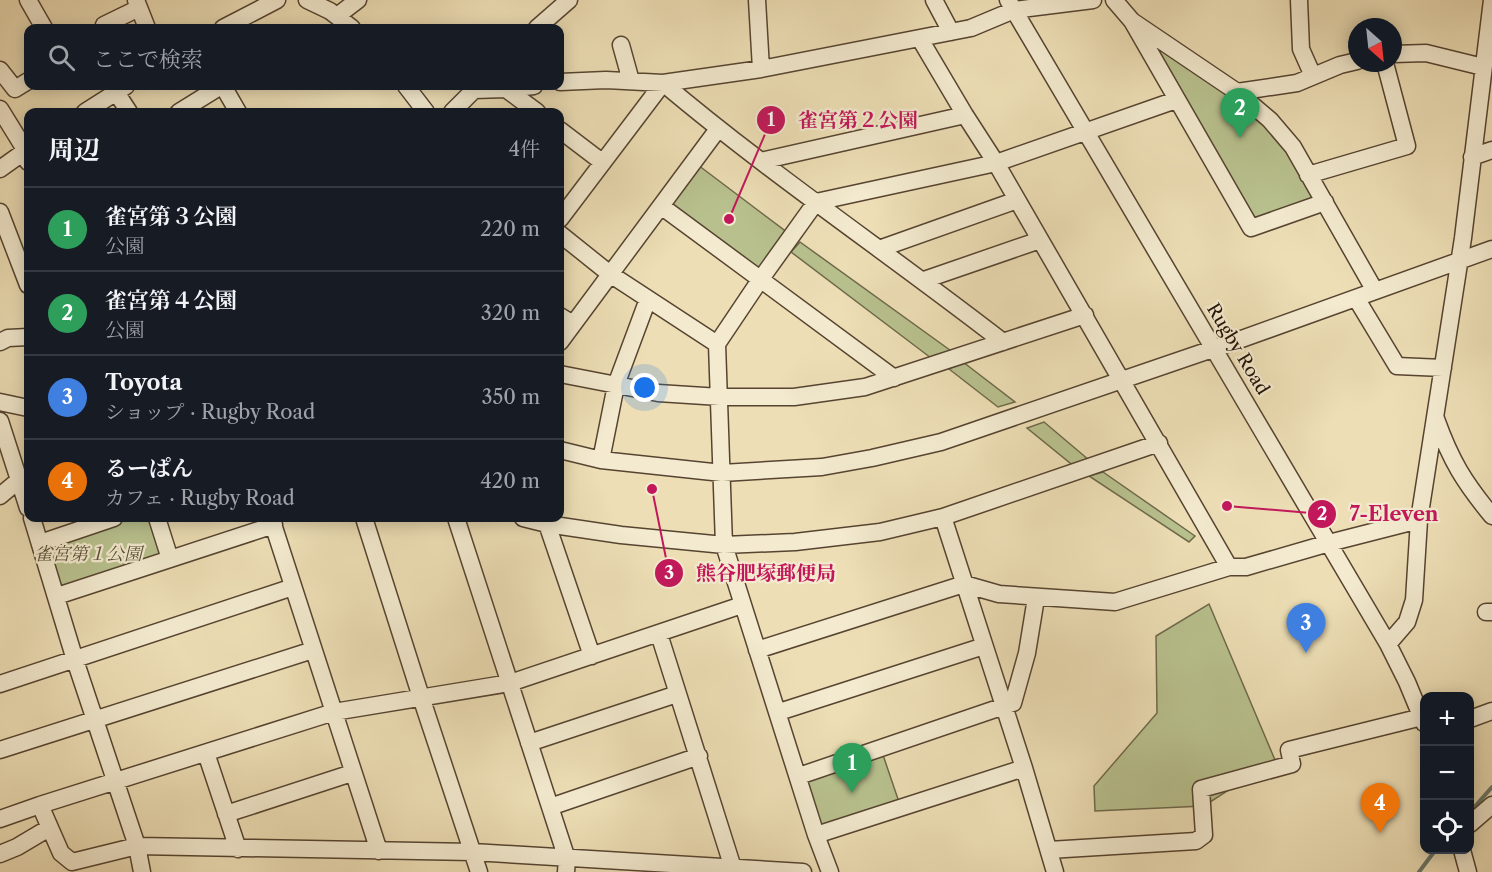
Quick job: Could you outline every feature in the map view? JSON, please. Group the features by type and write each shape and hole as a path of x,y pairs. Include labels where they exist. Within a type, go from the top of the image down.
{"street":[{"path":"28,0 42,24"},
{"path":"231,24 277,0"},
{"path":"307,0 347,24"},
{"path":"337,16 357,0"},
{"path":"542,24 569,0"},
{"path":"757,0 760,69"},
{"path":"934,0 951,32"},
{"path":"564,82 606,80 663,83 760,69 971,28 1011,5 1094,0"},
{"path":"1114,0 1132,21 1251,228 1325,202"},
{"path":"1299,0 1301,49 1313,76"},
{"path":"1388,644 1407,622 1414,600 1419,520 1460,259 1492,0"},
{"path":"106,24 138,4 146,24"},
{"name":"Rugby Road","path":"1011,5 1388,644 1420,713"},
{"path":"1132,21 1237,93 1270,120 1293,147 1375,291"},
{"path":"920,39 1085,315 1229,567"},
{"path":"621,45 631,81"},
{"path":"1402,54 1426,53 1483,67"},
{"path":"1237,93 1297,83 1348,63"},
{"path":"0,70 15,89 24,83"},
{"path":"1308,175 1407,146 1387,72"},
{"path":"663,83 718,129 924,280 1003,342"},
{"path":"564,214 663,83"},
{"path":"91,108 119,90"},
{"path":"121,90 128,108"},
{"path":"186,108 215,90"},
{"path":"224,90 236,108"},
{"path":"409,90 423,108"},
{"path":"456,108 474,90"},
{"path":"507,90 532,108"},
{"path":"830,872 816,835 724,545 717,345 816,202 996,163 1176,100"},
{"path":"1,112 24,148"},
{"path":"761,161 965,115"},
{"path":"566,320 610,274 718,129"},
{"path":"564,133 602,162"},
{"path":"1472,157 1492,150"},
{"path":"0,169 24,156"},
{"path":"879,249 1017,200"},
{"path":"662,206 894,378"},
{"path":"0,212 24,275"},
{"path":"564,237 610,274 717,345"},
{"path":"924,280 1040,240"},
{"path":"564,451 601,460 722,472 822,467 872,458 941,442 1215,348 1492,249"},
{"path":"1356,298 1397,366 1443,368"},
{"path":"601,460 616,386 648,299"},
{"path":"564,375 658,393 720,398 794,397 865,387 1085,315"},
{"path":"0,342 8,338 24,337"},
{"path":"0,402 24,407"},
{"path":"1435,416 1449,453 1468,487 1492,516"},
{"path":"0,420 24,496"},
{"path":"539,522 621,536 724,545 795,542 880,532 943,517 1159,443"},
{"path":"2,492 19,480"},
{"path":"943,517 1005,707 1055,872"},
{"path":"757,650 964,584 999,594 1115,602 1229,567 1246,567 1419,520"},
{"path":"33,522 75,660 137,846 142,872"},
{"path":"40,543 102,522"},
{"path":"158,522 170,559"},
{"path":"57,596 170,559 270,522"},
{"path":"273,522 352,773 379,851"},
{"path":"365,522 421,698 480,872"},
{"path":"457,522 567,865"},
{"path":"547,524 592,656"},
{"path":"0,684 293,587"},
{"path":"799,776 1013,703 1027,653 1036,598"},
{"path":"1,817 334,712 510,683 742,605"},
{"path":"659,634 734,868"},
{"path":"778,712 984,646"},
{"path":"0,750 314,650"},
{"path":"529,743 677,694"},
{"path":"1474,718 1492,711"},
{"path":"1049,850 1196,841 1204,835 1202,789 1292,764 1289,750 1420,721"},
{"path":"206,753 238,849"},
{"path":"550,807 699,756"},
{"path":"816,835 1024,768"},
{"path":"226,814 352,773"},
{"path":"1474,821 1492,805"},
{"path":"40,806 61,853 72,862 137,846 473,852 567,865 709,870 734,868 802,872"},
{"path":"0,854 50,828"},
{"path":"1463,854 1467,872"}],"green space":[{"path":"1149,41 1221,90 1262,123 1285,149 1316,197 1254,220"},
{"path":"698,165 788,233 758,272 670,206"},
{"path":"800,242 954,353 935,361 791,252"},
{"path":"963,362 1015,402 998,407 949,369"},
{"path":"1044,422 1089,460 1075,467 1027,428"},
{"path":"1103,472 1195,536 1189,542 1089,476"},
{"name":"雀宮第１公園","path":"110,522 151,522 163,556 61,589 45,541"},
{"path":"1209,604 1275,760 1204,806 1095,811 1094,786 1157,713 1156,636"},
{"path":"882,752 901,808 820,833 804,778"}],"waterway":[{"path":"1474,807 1492,787"},
{"path":"1419,872 1432,854"}],"place":[{"name":"雀宮第４公園","path":"1240,138"},
{"name":"雀宮第２公園","path":"729,219"},
{"name":"熊谷肥塚郵便局","path":"652,489"},
{"name":"7-Eleven","path":"1227,506"},
{"name":"Toyota","path":"1306,653"},
{"name":"雀宮第３公園","path":"852,793"},
{"name":"るーぱん","path":"1380,833"}]}
